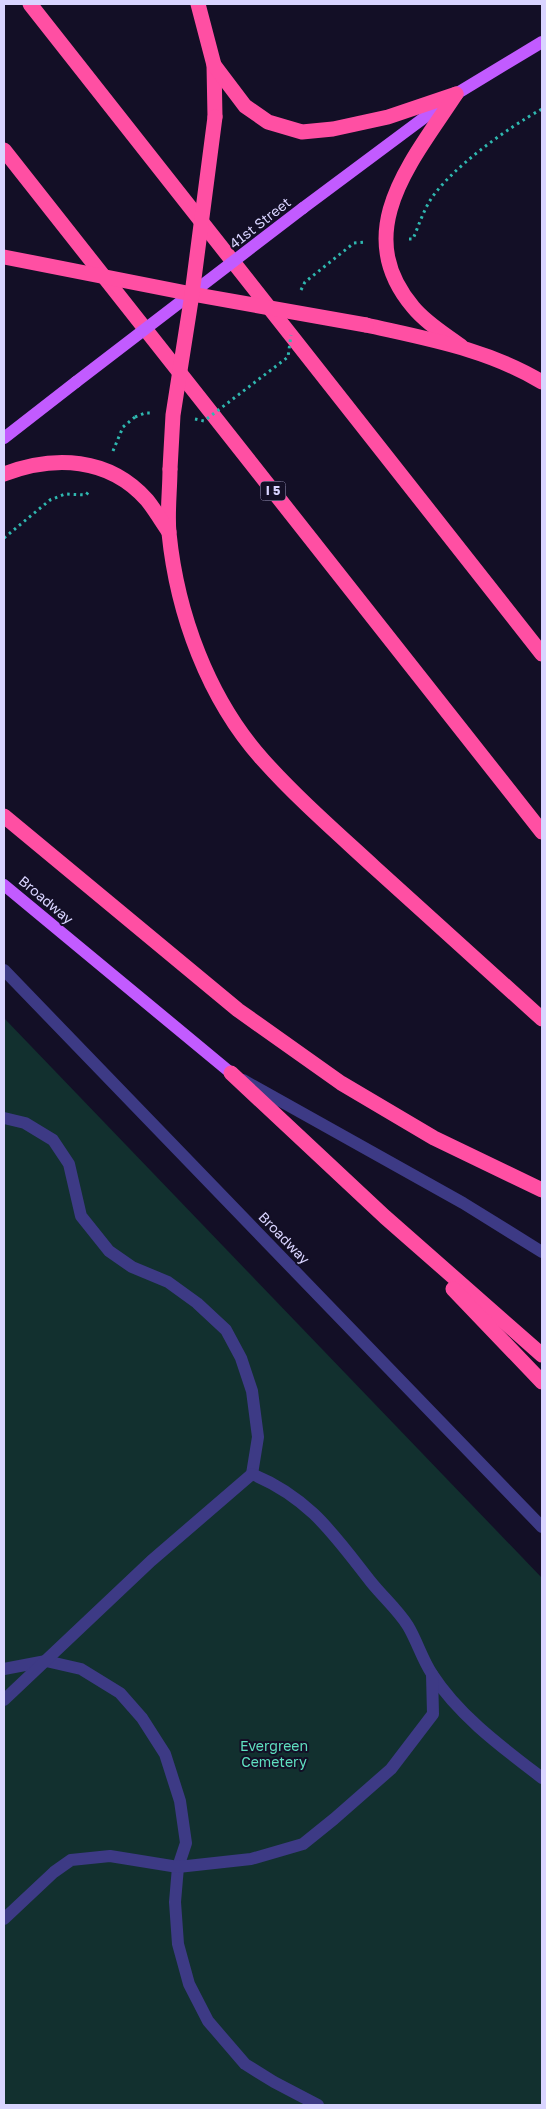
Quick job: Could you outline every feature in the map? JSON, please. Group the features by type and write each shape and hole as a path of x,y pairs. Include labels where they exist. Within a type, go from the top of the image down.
{"highway":[{"path":"30,4 542,654"},
{"path":"198,4 214,65 215,117 192,294 173,415 169,532 181,598 192,637 210,678 233,720 262,759 300,799 542,1019"},
{"path":"214,65 245,106 268,122 302,132 333,130 388,117 456,94"},
{"path":"456,94 398,184 389,210 386,241 389,262 397,283 413,308 430,324 461,346"},
{"name":"I 5","path":"4,150 542,832"},
{"path":"4,257 192,294 366,325 461,346 494,358 542,382"},
{"path":"4,474 51,461 85,464 106,471 126,482 146,500 169,532"},
{"path":"4,816 238,1010 341,1084 434,1138 542,1190"},
{"path":"231,1073 385,1217 542,1355"},
{"path":"385,1217 542,1382"}],"main road":[{"name":"41st Street","path":"4,438 303,208 456,94 542,42"},
{"name":"Broadway","path":"4,885 231,1073"}],"street":[{"name":"Broadway","path":"4,970 542,1528"},
{"name":"Broadway","path":"231,1073 463,1203 542,1252"},
{"path":"4,1118 25,1123 53,1140 69,1164 81,1216 109,1251 132,1267 168,1282 197,1303 226,1330 241,1358 252,1391 258,1438 252,1474 151,1561 4,1700"},
{"path":"252,1474 275,1484 311,1510 340,1540 407,1625 432,1674 460,1709 506,1751 542,1778"},
{"path":"4,1670 46,1661 81,1669 120,1693 142,1718 165,1754 180,1801 186,1844 178,1867 175,1902 178,1944 189,1984 208,2021 245,2064 318,2105"},
{"path":"4,1919 54,1872 72,1860 110,1856 178,1867 251,1859 303,1844 334,1820 391,1769 433,1714 432,1674"}],"path":[{"path":"135,417 145,412 204,421 288,357 294,311 305,282 354,243 413,239 428,202 441,186 494,140 542,109"}],"green space":[{"name":"Evergreen Cemetery","path":"4,1018 542,1578 542,2105 4,2105"}]}
